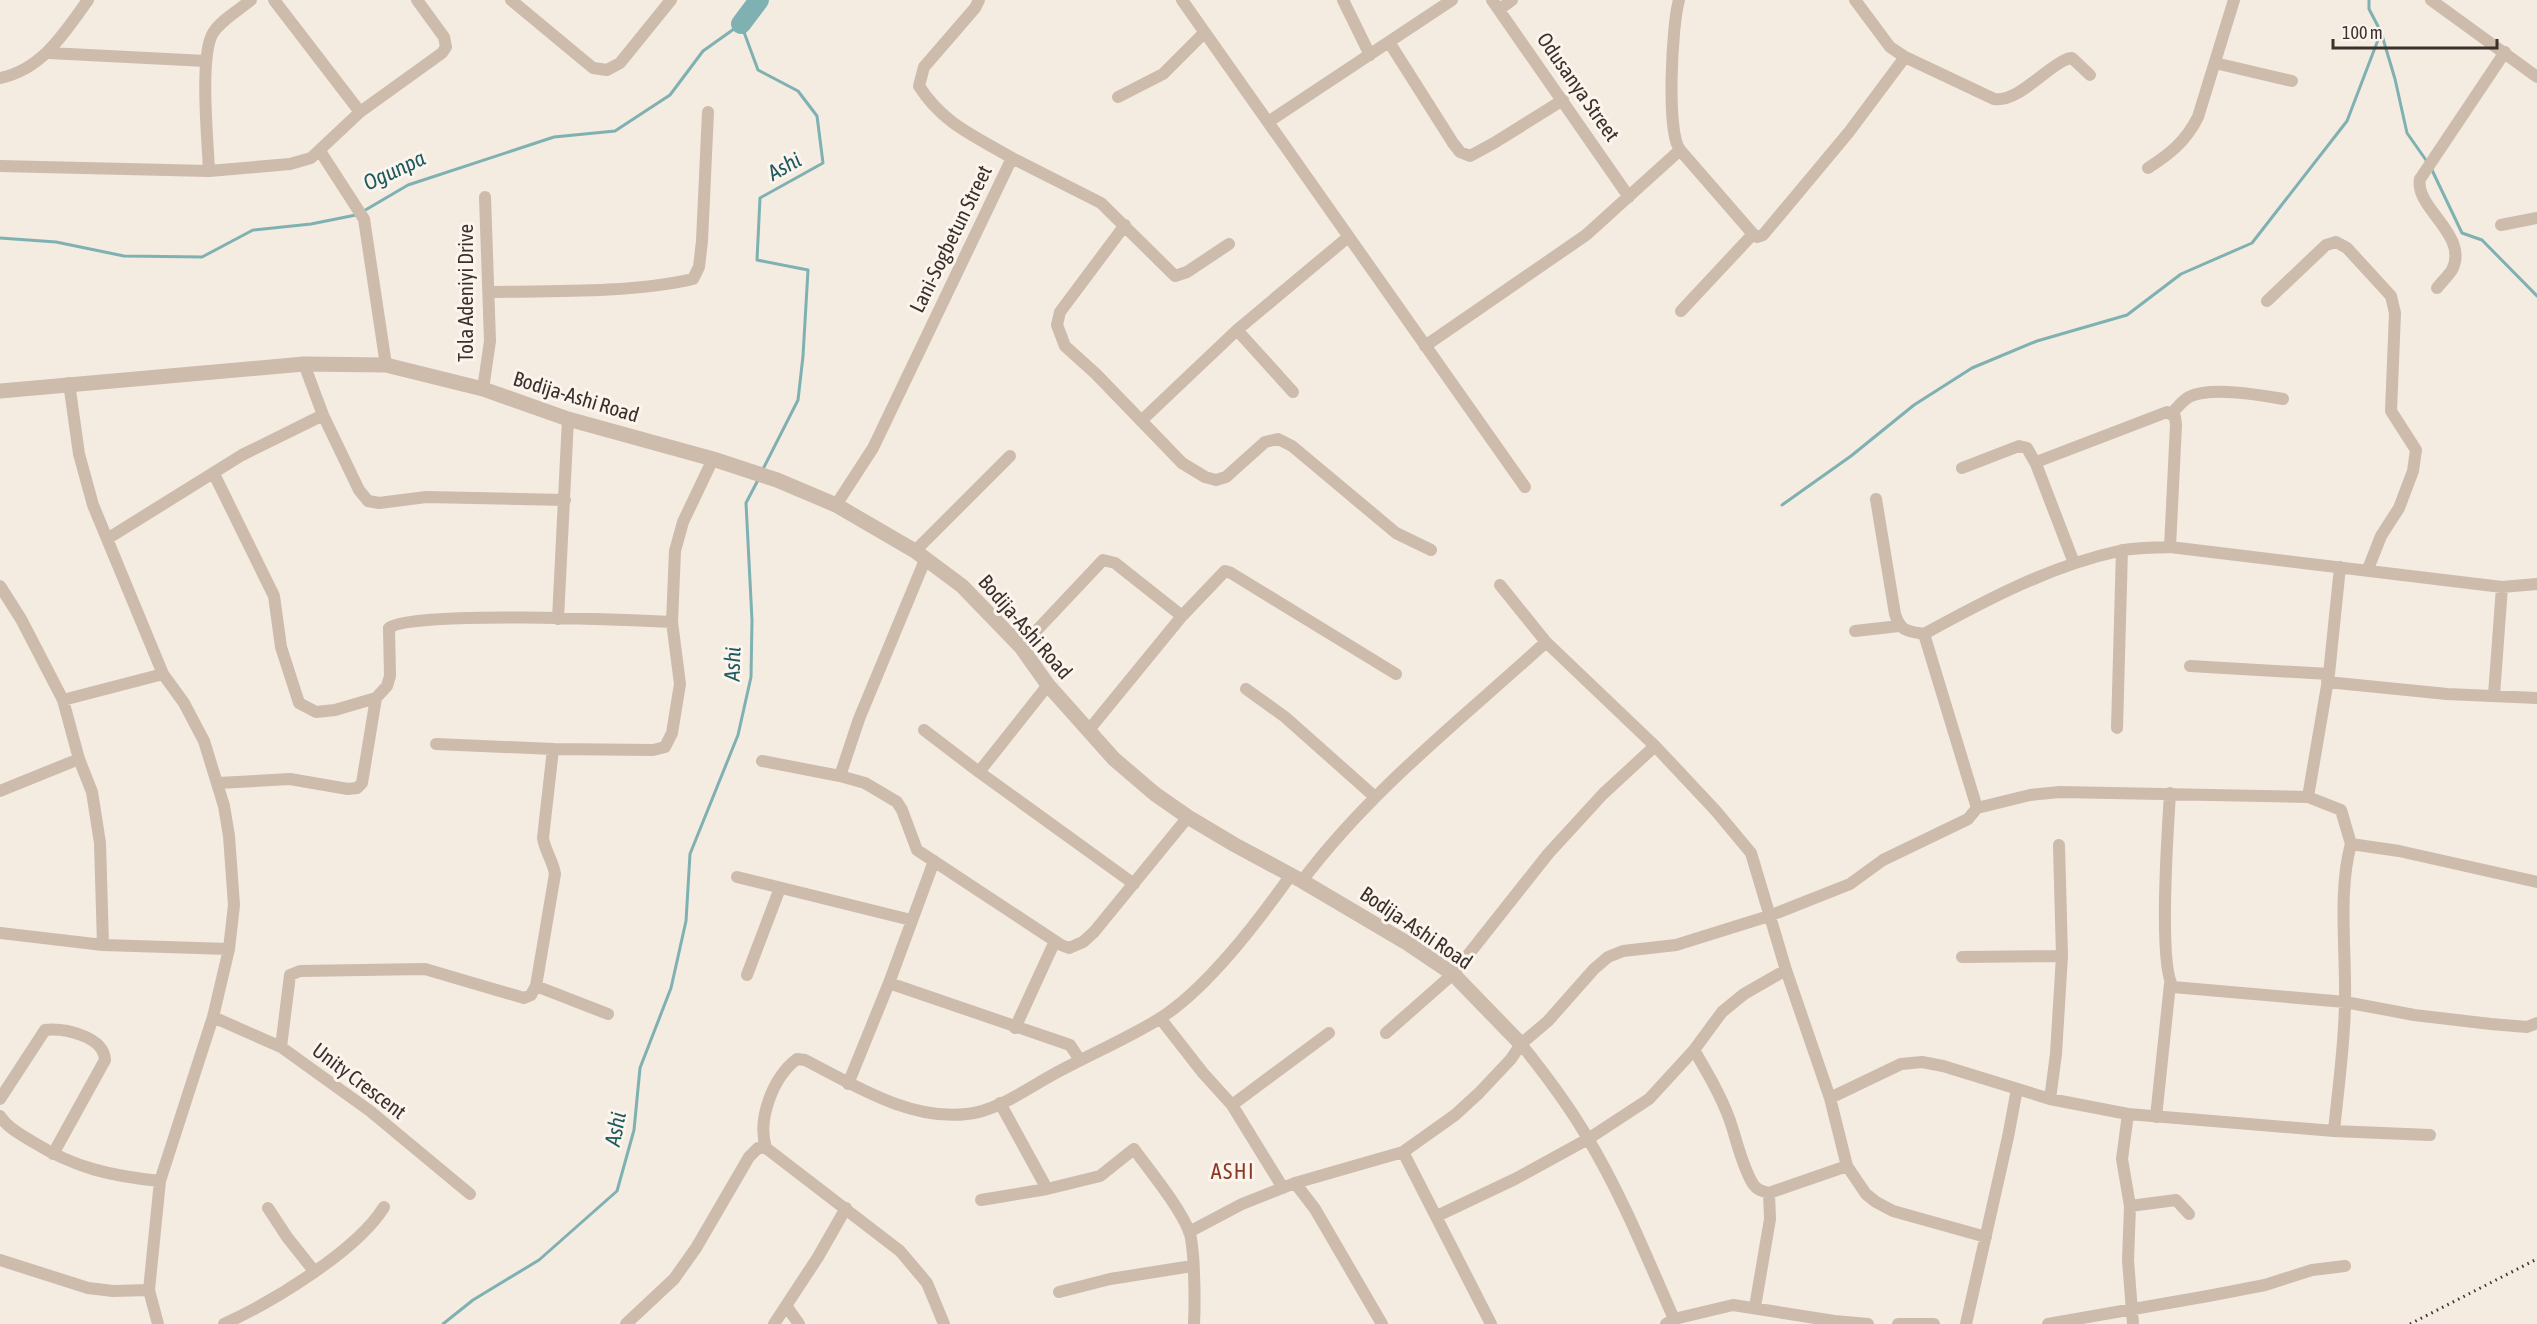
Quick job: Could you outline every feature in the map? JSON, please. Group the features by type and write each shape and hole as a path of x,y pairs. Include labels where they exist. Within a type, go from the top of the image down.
{"street":[{"path":"0,78 22,70 49,53 88,0"},
{"path":"209,171 206,61 212,34 251,0"},
{"path":"274,0 360,112"},
{"path":"0,166 209,171 290,164 311,158 360,112 442,53 446,47 444,38 419,0"},
{"path":"511,0 593,68 606,70 620,63 671,0"},
{"name":"Lani-Sogbetun Street","path":"836,505 873,447 1012,158 951,123 928,100 920,86 924,67 975,9 979,0"},
{"path":"1182,0 1203,34 1268,122 1347,238 1525,487"},
{"path":"1343,0 1370,55"},
{"path":"1268,122 1452,0"},
{"path":"1496,5 1512,0"},
{"path":"1679,0 1675,14 1672,99 1674,138 1680,150 1757,237 1763,235 1850,132 1905,57"},
{"path":"1855,0 1890,47 1905,57 1994,99 2000,100 2018,92 2067,59 2072,58 2078,62 2090,75"},
{"path":"2148,168 2171,153 2189,135 2198,117 2234,0"},
{"path":"2431,0 2537,77"},
{"name":"Odusanya Street","path":"1496,5 1629,197"},
{"path":"1119,97 1163,74 1203,34"},
{"path":"1389,42 1453,144 1460,152 1470,156 1563,100"},
{"path":"2437,288 2452,270 2454,251 2445,227 2419,188 2420,179 2505,52"},
{"path":"49,53 206,61"},
{"path":"2215,63 2292,81"},
{"path":"489,292 575,290 668,284 693,279 699,267 702,241 708,112"},
{"path":"1425,346 1586,235 1680,150"},
{"path":"320,151 361,213 386,364"},
{"path":"1012,158 1101,203 1175,276 1187,273 1229,244"},
{"name":"Tola Adeniyi Drive","path":"483,389 490,341 485,197"},
{"path":"2501,225 2537,218"},
{"path":"1125,225 1060,312 1057,325 1065,346 1182,463 1205,477 1216,480 1226,477 1265,442 1278,439 1292,446 1396,533 1431,550"},
{"path":"1681,311 1753,234"},
{"path":"1141,421 1237,330 1347,238"},
{"path":"2267,301 2326,245 2336,242 2347,248 2391,296 2395,313 2391,411 2416,450 2413,471 2402,498 2381,536 2368,569"},
{"path":"1237,330 1293,392"},
{"path":"304,364 323,415 359,490 368,501 396,501 426,496 565,500"},
{"name":"Bodija-Ashi Road","path":"0,391 69,383 304,364 386,364 483,389 568,418 713,459 777,480 836,505 920,556 962,585 1021,647 1048,684 1088,731 1121,765 1155,794 1188,818 1297,878 1407,943 1453,974 1521,1044 1556,1088 1588,1139 1621,1203 1670,1321"},
{"path":"69,383 79,454 93,504 163,674 196,724 218,783 229,836 234,905 229,949 213,1017 160,1181 150,1290 158,1324"},
{"path":"2036,464 2161,413 2172,413 2194,395 2239,393 2283,399"},
{"path":"2170,546 2176,425 2172,413"},
{"path":"107,539 242,455 323,415"},
{"path":"558,619 568,418"},
{"path":"1962,468 2019,446 2027,448 2036,464 2074,563"},
{"path":"840,776 920,556 1010,456"},
{"path":"436,744 553,749 653,750 665,747 672,733 680,684 672,622 675,551 683,522 713,459"},
{"path":"214,474 274,596 281,647 298,703 316,712 335,710 376,698 387,686 390,676 389,628 393,624 409,620 455,618 612,618 672,622"},
{"path":"1876,498 1895,614 1899,626 1905,631 1924,634 1987,600 2074,563 2122,550 2170,546 2502,587 2537,584"},
{"path":"2117,728 2122,550"},
{"path":"1021,647 1103,560 1114,563 1182,616"},
{"path":"2308,797 2328,678 2340,567"},
{"path":"1088,731 1182,616 1225,571 1232,573 1396,674"},
{"path":"1500,585 1546,642 1655,746 1751,853 1786,970 1830,1098 1847,1166 1866,1194 1893,1210 1986,1237"},
{"path":"0,586 4,599 63,700 79,759 92,792 98,816 100,843 102,945"},
{"path":"2494,695 2502,587"},
{"path":"1855,631 1899,626"},
{"path":"1924,634 1977,808"},
{"path":"766,1148 764,1135 768,1108 774,1089 785,1069 797,1059 805,1060 848,1084 908,1109 968,1114 1000,1103 1160,1018 1191,995 1272,902 1375,797 1457,720 1546,642"},
{"path":"2190,666 2328,678 2447,694 2537,698"},
{"path":"63,700 163,674"},
{"path":"979,772 1048,684"},
{"path":"1246,689 1285,717 1375,797"},
{"path":"218,783 290,779 348,789 357,788 362,783 376,698"},
{"path":"924,729 979,772 1134,884"},
{"path":"1386,1033 1453,974 1548,854 1603,794 1655,746"},
{"path":"281,1047 290,975 294,972 425,969 524,998 531,995 536,986 555,874 543,838 553,749"},
{"path":"0,791 79,759"},
{"path":"762,761 865,783 897,802 917,850 1054,941 1069,948 1083,942 1188,818"},
{"path":"1189,1232 1242,1204 1295,1183 1403,1152 1455,1115 1479,1094 1511,1059 1521,1044 1548,1021 1594,969 1608,957 1623,951 1676,945 1769,916 1850,884 1883,860 1968,819 1977,808 2044,793 2169,793 2308,797 2341,810 2351,844 2347,857 2345,898 2346,1002 2334,1131"},
{"path":"2156,1116 2170,984 2166,945 2169,793"},
{"path":"2351,844 2400,851 2537,882"},
{"path":"2050,1099 2057,1043 2062,956 2059,845"},
{"path":"848,1084 889,983 934,861"},
{"path":"737,877 911,920"},
{"path":"747,975 780,888"},
{"path":"0,933 102,945 229,949"},
{"path":"1015,1028 1054,941"},
{"path":"1962,957 2062,956"},
{"path":"1437,1216 1515,1179 1588,1139 1649,1099 1694,1050 1722,1012 1744,994 1786,970"},
{"path":"889,983 1070,1045 1080,1060"},
{"path":"2170,984 2176,988 2346,1002 2414,1015 2491,1024 2527,1027 2537,1023"},
{"path":"536,986 608,1014"},
{"name":"Unity Crescent","path":"213,1017 281,1047 370,1111 470,1194"},
{"path":"1160,1018 1203,1073 1232,1105 1283,1188"},
{"path":"0,1099 45,1030 77,1034 96,1043 105,1056 105,1060 52,1154"},
{"path":"1232,1105 1329,1033"},
{"path":"1694,1050 1715,1086 1729,1118 1740,1156 1758,1190 1769,1193 1847,1166"},
{"path":"1830,1098 1901,1064 1915,1063 1943,1066 2050,1099 2128,1114 2334,1131 2430,1135"},
{"path":"1966,1324 2017,1089"},
{"path":"1000,1103 1047,1189"},
{"path":"2128,1114 2122,1159 2130,1206 2128,1260 2133,1324"},
{"path":"0,1116 6,1124 52,1154 84,1168 107,1174 160,1181"},
{"path":"626,1324 674,1279 702,1239 748,1157 756,1148 766,1148 900,1251 927,1283 944,1324"},
{"path":"981,1200 1047,1189 1100,1176 1134,1149 1165,1191 1189,1232 1195,1306 1194,1324"},
{"path":"1403,1152 1491,1324"},
{"path":"1295,1183 1316,1209 1382,1324"},
{"path":"1755,1307 1770,1218 1769,1193"},
{"path":"2130,1206 2176,1200 2189,1214"},
{"path":"224,1324 246,1314 314,1271 360,1237 384,1207"},
{"path":"268,1208 314,1271"},
{"path":"774,1324 787,1307 846,1208"},
{"path":"0,1260 88,1288 112,1291 150,1290"},
{"path":"1059,1292 1110,1279 1192,1266"},
{"path":"2048,1324 2265,1284 2312,1270 2345,1266"},
{"path":"1670,1321 1733,1305 1868,1324"},
{"path":"787,1307 799,1324"},
{"path":"1898,1324 1934,1324"}],"waterway":[{"name":"Ogunpa","path":"741,24 759,0"},
{"path":"2369,0 2369,9 2381,32 2395,79 2407,133 2428,163"},
{"name":"Ashi","path":"362,212 408,185 554,137 615,131 670,95 703,51 741,24 758,70 798,91 817,116 823,163 760,198 757,260 808,270 798,400 762,471"},
{"path":"1782,505 1851,456 1914,405 1972,368 2037,341 2127,315 2181,274 2252,243 2347,121 2381,32"},
{"path":"2431,168 2462,233 2482,240 2537,296"},
{"name":"Ogunpa","path":"0,238 56,242 124,256 202,257 253,230 311,224 356,215"},
{"name":"Ashi","path":"443,1324 473,1300 539,1260 617,1191 634,1130 640,1068 671,988 686,921 690,854 738,735 751,677 752,620 746,503 758,480"}],"railway":[{"path":"2410,1324 2537,1259"}],"district":[{"name":"ASHI","path":"1233,1171"}]}
